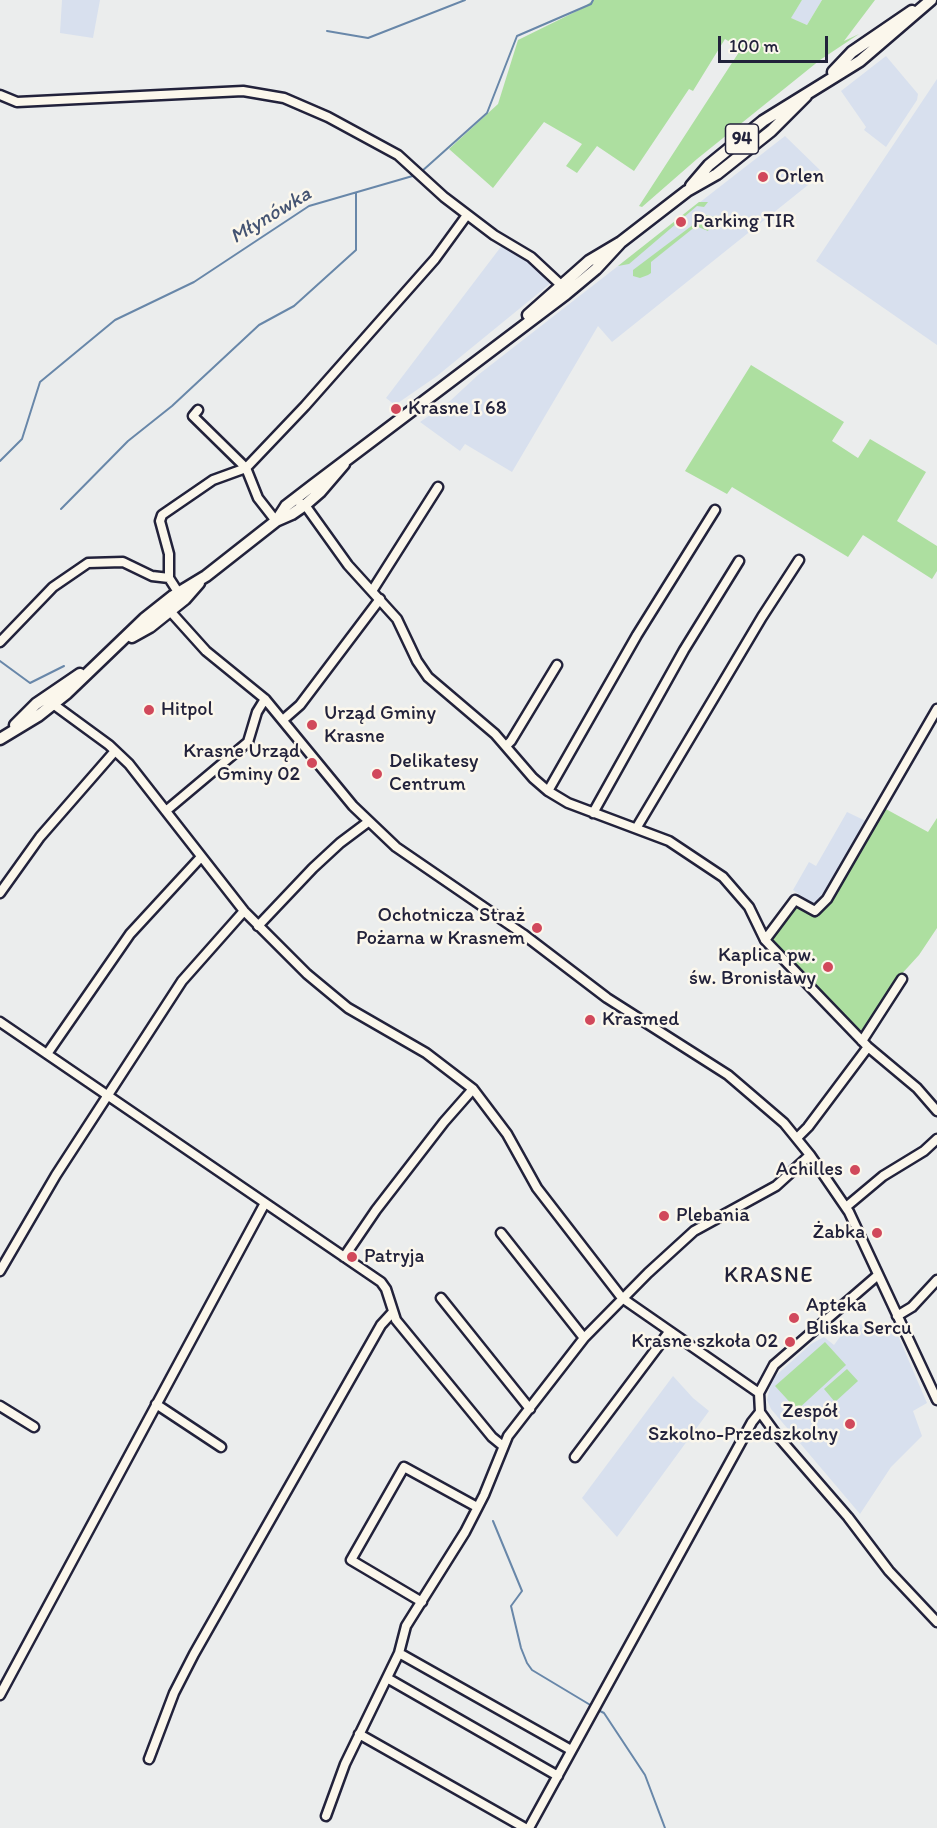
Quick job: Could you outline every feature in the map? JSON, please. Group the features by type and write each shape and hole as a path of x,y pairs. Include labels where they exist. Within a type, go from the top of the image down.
{"main road":[{"name":"94","path":"505,338 589,261 621,242 687,191 717,174 758,142 806,96 822,84 852,52 888,25 931,0"},
{"name":"94","path":"277,521 290,503 581,282 621,242"},
{"name":"94","path":"122,643 150,627 206,576 277,521 305,505 320,492 344,464"},
{"name":"94","path":"3,737 53,704 91,668 122,643 153,611 206,576"},
{"name":"94","path":"3,737 36,704 61,685 91,668"}],"street":[{"path":"0,95 22,102 259,92 284,98 336,121 398,155 424,180 467,215 531,257 561,285"},
{"path":"170,611 176,594 169,578 169,554 160,521 162,516 213,480 246,468 312,398 435,259 467,215"},
{"path":"198,410 193,416 246,468 258,498 277,521"},
{"path":"305,505 312,486"},
{"path":"372,591 438,487"},
{"path":"290,503 305,505 339,554 398,619 428,677 506,746 548,791 592,813 637,827 690,853 723,877 749,907 765,940 865,1044 917,1088 937,1111"},
{"path":"548,791 637,635 715,510"},
{"path":"637,827 762,616 799,560"},
{"path":"592,813 684,650 739,561"},
{"path":"0,642 53,587 88,563 123,562 152,576 169,578"},
{"path":"284,719 300,705 380,599"},
{"path":"153,611 170,611 206,651 266,699 368,822 409,857 523,934 608,998 728,1075 797,1138 846,1207 937,1400"},
{"path":"506,746 512,741 557,665"},
{"path":"53,704 61,685"},
{"path":"167,810 248,742 257,712 266,699"},
{"path":"36,704 53,704 115,751 167,810 244,910 307,974 348,1008 426,1053 473,1089 507,1134 537,1188 622,1298 759,1393"},
{"path":"765,940 795,900 815,911 827,899 937,709"},
{"path":"0,893 40,837 115,751"},
{"path":"258,926 322,860 368,822"},
{"path":"47,1054 130,934 201,857"},
{"path":"0,1271 107,1095 182,981 244,910"},
{"path":"797,1138 808,1127 865,1044 902,979"},
{"path":"0,1022 381,1282 389,1297 392,1313 492,1437 503,1446"},
{"path":"344,1257 376,1210 444,1122 473,1089"},
{"path":"846,1207 883,1176 924,1151 937,1139"},
{"path":"326,1816 359,1734 399,1653 406,1626 450,1559 477,1507 503,1446 530,1408 584,1338 622,1298 694,1231 776,1186 810,1155"},
{"path":"0,1695 265,1203"},
{"path":"501,1233 584,1338"},
{"path":"878,1275 774,1365 759,1393 760,1413 848,1517 889,1571 937,1622"},
{"path":"897,1316 912,1306 937,1280"},
{"path":"441,1298 530,1408"},
{"path":"149,1759 174,1693 194,1654 381,1324 392,1313"},
{"path":"575,1457 669,1332"},
{"path":"156,1404 221,1447"},
{"path":"0,1406 34,1427"},
{"path":"359,1734 527,1828 558,1776 752,1422 760,1413"},
{"path":"422,1602 351,1560 404,1467 477,1507"},
{"path":"399,1653 572,1750"},
{"path":"387,1678 558,1776"}],"shaded area":[{"path":"62,0 100,0 93,38 60,33"},
{"path":"802,0 822,0 807,25 790,18"},
{"path":"886,56 918,94 917,100 886,147 864,130 866,127 841,91"},
{"path":"937,79 937,345 816,261"},
{"path":"785,136 823,173 612,342 598,326 512,472 465,444 460,451 420,422 450,401 478,375"},
{"path":"503,244 557,278 437,376 395,405 386,398"},
{"path":"847,812 870,823 830,890 819,903 813,905 793,890 809,862 816,866"},
{"name":"Zespół Szkolno-Przedszkolny","path":"846,1322 896,1331 927,1403 913,1411 922,1436 891,1467 860,1514 771,1409 767,1400 772,1379 811,1344 824,1337 834,1345 845,1330"},
{"path":"673,1376 693,1398 709,1411 617,1537 582,1498"}],"green space":[{"path":"593,0 802,0 791,18 807,25 822,0 875,0 844,41 859,34 820,60 697,159 642,207 639,206 741,49 725,39 693,91 689,89 634,171 597,146 577,173 566,166 582,144 544,122 493,188 449,149 498,104 518,40 583,8"},
{"path":"699,202 708,202 704,207 697,206 629,264 618,266"},
{"path":"706,215 714,217 708,231 696,226 651,262 651,273 640,278 633,276 633,270"},
{"path":"751,365 844,422 832,441 858,458 870,439 926,472 897,521 937,546 937,571 932,579 863,535 848,557 732,487 727,494 685,471"},
{"path":"884,808 928,832 937,818 937,928 919,955 898,978 864,1031 852,1026 772,939 774,932 796,905 813,917 818,917 841,884"},
{"path":"825,1342 846,1365 797,1410 775,1386"},
{"path":"847,1369 858,1381 835,1402 824,1389"}],"waterway":[{"path":"327,31 368,38 465,0"},
{"name":"Młynówka","path":"421,172 487,113 517,36 591,4 593,0"},
{"name":"Młynówka","path":"0,461 22,439 40,382 115,320 194,282 309,206 416,175"},
{"path":"61,509 128,441 172,406 259,325 294,306 356,250 356,193"},
{"path":"0,661 30,683 64,666"},
{"path":"493,1521 522,1591 511,1606 527,1663 532,1670 592,1706"},
{"path":"598,1710 604,1713 645,1775 665,1828"}],"place":[{"name":"Orlen","path":"763,177"},
{"name":"Parking TIR","path":"681,222"},
{"name":"Krasne I 68","path":"396,409"},
{"name":"Hitpol","path":"149,710"},
{"name":"Urząd Gminy Krasne","path":"312,725"},
{"name":"Krasne Urząd Gminy 02","path":"312,763"},
{"name":"Delikatesy Centrum","path":"377,774"},
{"name":"Ochotnicza Straż Pożarna w Krasnem","path":"537,928"},
{"name":"Kaplica pw. św. Bronisławy","path":"828,967"},
{"name":"Krasmed","path":"590,1020"},
{"name":"Achilles","path":"855,1170"},
{"name":"Plebania","path":"664,1216"},
{"name":"Żabka","path":"877,1233"},
{"name":"Patryja","path":"352,1257"},
{"name":"Apteka Bliska Sercu","path":"794,1318"},
{"name":"Krasne szkoła 02","path":"790,1342"},
{"name":"Zespół Szkolno-Przedszkolny","path":"850,1424"}],"district":[{"name":"KRASNE","path":"769,1276"}]}
